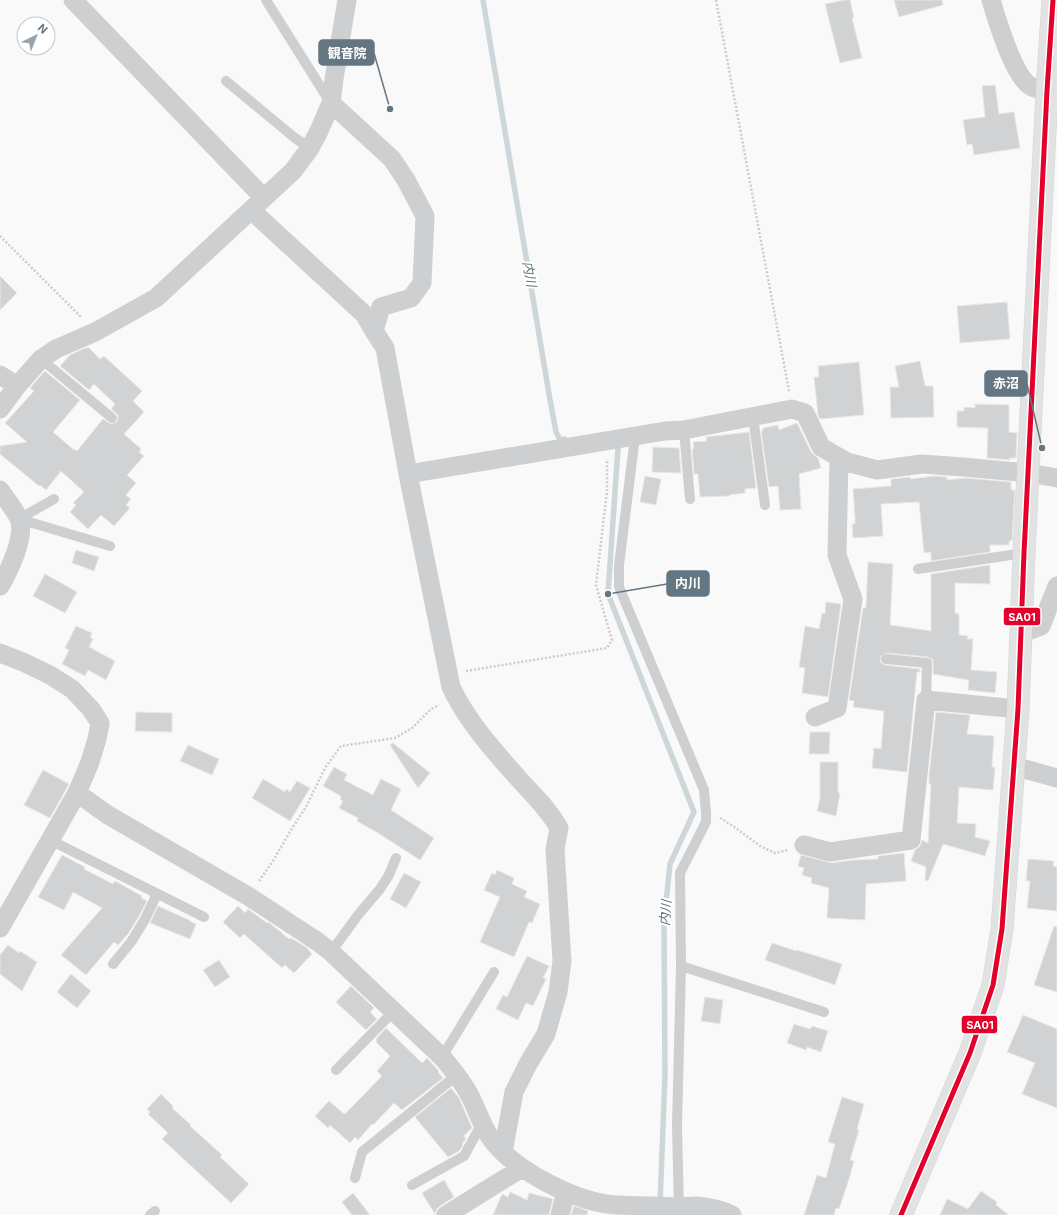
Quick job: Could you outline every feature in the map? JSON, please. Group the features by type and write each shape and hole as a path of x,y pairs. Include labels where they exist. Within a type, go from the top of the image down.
{"main road":[{"path":"901,1215 970,1053 993,985 1002,929 1018,709 1024,553 1047,91 1053,0"}],"street":[{"path":"73,0 257,204 364,314 385,348 408,474 451,687 467,717 500,759 550,813 559,828 555,849 562,961 558,992 546,1034 528,1064 514,1092 503,1152"},
{"path":"0,409 17,386 41,359 56,349 95,332 156,298 293,171 310,148 331,103 347,0"},
{"path":"991,0 1015,68 1030,86 1047,91"},
{"path":"331,103 392,159 406,180 425,216 422,283 411,298 380,306 374,331"},
{"path":"0,375 17,386"},
{"path":"408,474 665,431 684,430 792,409 805,413 821,448 847,462 877,470 922,464 963,466 1029,473 1057,478"},
{"path":"815,717 837,708 852,599 837,555 839,457"},
{"path":"0,490 20,519 20,534 15,557 0,586"},
{"path":"1022,633 1041,626 1057,586"},
{"path":"0,653 50,675 72,689 91,709 100,723 98,739 77,793 0,928"},
{"path":"804,845 830,852 911,840 926,700 1018,709"},
{"path":"1014,766 1057,778"},
{"path":"77,793 108,815 248,896 331,952 442,1057 457,1075 470,1096 491,1140 511,1161 566,1192 587,1201 608,1205 679,1211 697,1206 726,1212 732,1215"},
{"path":"446,1215 522,1168"},
{"path":"560,1215 566,1192"}],"lane":[{"path":"266,0 331,103"},
{"path":"226,81 295,138 310,148"},
{"path":"41,359 112,418"},
{"path":"753,417 765,505"},
{"path":"684,430 690,499"},
{"path":"636,437 619,565 619,587 704,790 706,813 706,822 680,873 681,966 677,1126 679,1211"},
{"path":"20,519 54,499"},
{"path":"20,519 110,546"},
{"path":"918,568 1024,553"},
{"path":"886,659 928,663 926,700"},
{"path":"50,840 204,917"},
{"path":"331,952 386,880 396,858"},
{"path":"113,964 131,942 144,921 157,894"},
{"path":"681,966 824,1012"},
{"path":"442,1057 494,972"},
{"path":"336,1070 394,1010"},
{"path":"355,1178 362,1152 457,1075"},
{"path":"412,1185 464,1156 482,1123"}],"path":[{"path":"716,0 792,409"},
{"path":"0,236 95,332"},
{"path":"448,674 607,648 612,640 596,585 607,491 607,441"},
{"path":"248,896 273,861 306,807 325,768 341,746 395,738 412,728 431,709 456,696"},
{"path":"706,813 733,826 760,846 775,853 804,845"}],"building":[{"path":"850,0 854,18 852,18 862,58 840,63 825,4"},
{"path":"894,0 942,0 943,5 899,17"},
{"path":"995,85 999,114 1014,112 1020,148 974,155 972,144 967,145 963,120 985,117 982,86"},
{"path":"0,276 17,293 0,310"},
{"path":"1007,302 1010,339 960,343 957,306"},
{"path":"88,347 100,359 104,356 142,391 133,401 144,412 124,434 141,449 139,452 144,456 127,475 136,483 126,495 131,499 126,505 130,508 114,526 101,515 88,529 70,512 76,505 73,503 84,492 61,471 46,490 0,454 0,446 27,442 5,423 34,391 30,388 45,371 80,400 53,432 74,450 75,449 77,451 103,419 111,424 117,422 118,415 111,409 115,404 94,384 89,390 60,366 70,355"},
{"path":"920,361 925,386 933,386 934,417 891,418 890,387 899,387 895,366"},
{"path":"859,362 864,415 820,419 818,415 814,377 819,377 818,366"},
{"path":"975,404 1009,405 1009,432 1017,433 1016,458 1010,458 1010,460 987,458 988,428 957,427 957,411 964,411 964,407 975,408"},
{"path":"797,423 811,452 818,458 821,468 799,474 801,509 780,510 778,486 769,487 761,431 763,431 763,428 778,425 779,430"},
{"path":"749,432 756,488 745,489 745,493 729,495 730,496 700,497 698,474 694,474 692,449 694,449 693,442 707,441 706,437"},
{"path":"653,447 679,448 681,473 652,472"},
{"path":"645,476 661,479 656,505 640,502"},
{"path":"934,476 947,477 947,480 965,478 1011,482 1011,490 1015,490 1012,541 1009,541 1009,545 990,545 990,552 931,561 931,552 924,553 919,502 881,504 883,536 853,538 852,524 855,524 855,517 853,489 891,486 891,479 910,477 911,479"},
{"path":"76,550 99,557 94,571 72,563"},
{"path":"868,562 893,564 890,625 931,631 931,574 990,565 990,584 955,583 955,613 959,614 959,635 968,636 967,639 973,639 971,670 997,672 995,693 968,690 969,680 933,674 933,660 928,657 887,653 881,656 880,662 885,665 920,669 920,672 917,672 907,772 872,768 874,748 881,749 884,711 853,707 854,701 849,700 863,608 866,608"},
{"path":"45,574 77,592 65,613 33,596"},
{"path":"826,602 841,604 828,697 802,693 805,668 799,667 805,626 819,629 822,613 825,614"},
{"path":"76,626 92,633 90,637 93,639 89,647 115,661 106,680 88,670 85,676 62,664 69,650 65,648"},
{"path":"136,712 172,713 172,732 135,731"},
{"path":"936,712 970,715 967,734 994,736 992,767 995,767 993,790 959,787 957,823 976,824 975,837 990,841 985,856 943,844 928,881 925,880 926,867 911,861 915,850 920,846 922,840 928,843 931,784 929,784 929,775"},
{"path":"810,732 830,732 829,754 809,754"},
{"path":"393,743 430,773 418,788 390,745"},
{"path":"188,745 219,759 212,775 180,761"},
{"path":"820,762 838,762 838,793 840,793 836,816 817,811 820,798"},
{"path":"334,767 347,774 344,780 373,795 381,779 401,789 391,810 434,838 420,860 357,821 358,818 339,808 343,801 340,799 341,796 323,786"},
{"path":"43,770 69,784 50,818 24,805"},
{"path":"263,779 285,792 286,789 290,792 297,781 310,788 290,821 252,798"},
{"path":"904,853 906,881 866,884 865,920 827,918 829,888 811,883 812,878 802,875 804,868 798,866 801,855 831,863 878,859 878,856"},
{"path":"62,855 85,867 84,869 113,884 115,881 142,896 141,898 147,901 128,934 118,945 114,942 86,975 61,955 102,908 73,892 64,910 38,897"},
{"path":"1028,859 1054,861 1053,866 1057,867 1057,911 1027,908 1030,881 1026,881"},
{"path":"497,870 514,878 512,884 527,891 524,897 540,904 532,923 529,922 514,957 480,942 500,897 484,890 492,873 495,875"},
{"path":"404,873 421,882 406,908 390,899"},
{"path":"158,906 196,924 190,939 150,923"},
{"path":"238,906 245,913 248,909 267,923 268,922 289,939 291,938 306,947 312,954 294,973 285,965 282,968 244,934 240,938 223,922"},
{"path":"1054,926 1057,927 1057,992 1034,985"},
{"path":"772,943 842,964 835,985 765,960"},
{"path":"8,945 19,953 20,951 37,962 22,991 0,974 0,955"},
{"path":"527,956 549,966 543,978 546,979 533,1006 526,1003 518,1020 496,1009 503,995 507,997"},
{"path":"219,960 230,977 215,987 203,970"},
{"path":"71,974 91,991 77,1008 57,992"},
{"path":"351,986 374,1008 370,1012 377,1019 366,1030 336,1002"},
{"path":"705,997 723,1000 720,1024 701,1021"},
{"path":"1023,1015 1057,1029 1057,1108 1022,1094 1035,1063 1007,1052"},
{"path":"794,1024 810,1029 812,1026 828,1031 821,1052 807,1047 806,1050 787,1043"},
{"path":"386,1028 422,1063 427,1058 439,1071 438,1072 443,1078 402,1110 394,1103 358,1140 355,1137 350,1143 330,1125 328,1128 315,1116 329,1101 344,1114 346,1113 382,1076 377,1071 390,1056 376,1042 376,1039"},
{"path":"451,1088 459,1098 472,1128 464,1136 466,1139 459,1151 448,1157 415,1117"},
{"path":"161,1094 173,1106 172,1108 222,1155 220,1157 249,1184 231,1203 162,1139 168,1133 148,1114 150,1112 147,1109"},
{"path":"842,1097 864,1104 857,1129 859,1130 850,1160 854,1161 849,1179 839,1209 836,1208 834,1215 804,1215 817,1175 826,1178 835,1144 828,1142"},
{"path":"444,1180 454,1197 440,1206 435,1214 422,1193"},
{"path":"981,1191 997,1202 996,1205 1009,1215 940,1215 947,1199 968,1209"},
{"path":"510,1192 527,1200 529,1193 553,1199 549,1215 493,1215 502,1194 508,1197"},
{"path":"353,1193 370,1215 352,1215 342,1202"},
{"path":"574,1206 588,1211 587,1215 571,1215"}],"waterway":[{"name":"内川","path":"483,0 556,432 560,440 565,439"},
{"name":"内川","path":"613,444 618,448 608,594 694,812 670,864 664,921 665,1075 660,1204"}],"transit line":[{"name":"SA01","path":"901,1215 970,1053 993,985 1002,929 1018,709 1024,553 1047,91 1053,0"}],"place":[{"name":"観音院","path":"390,109"},
{"name":"赤沼","path":"1042,448"},
{"name":"内川","path":"608,594"}]}
